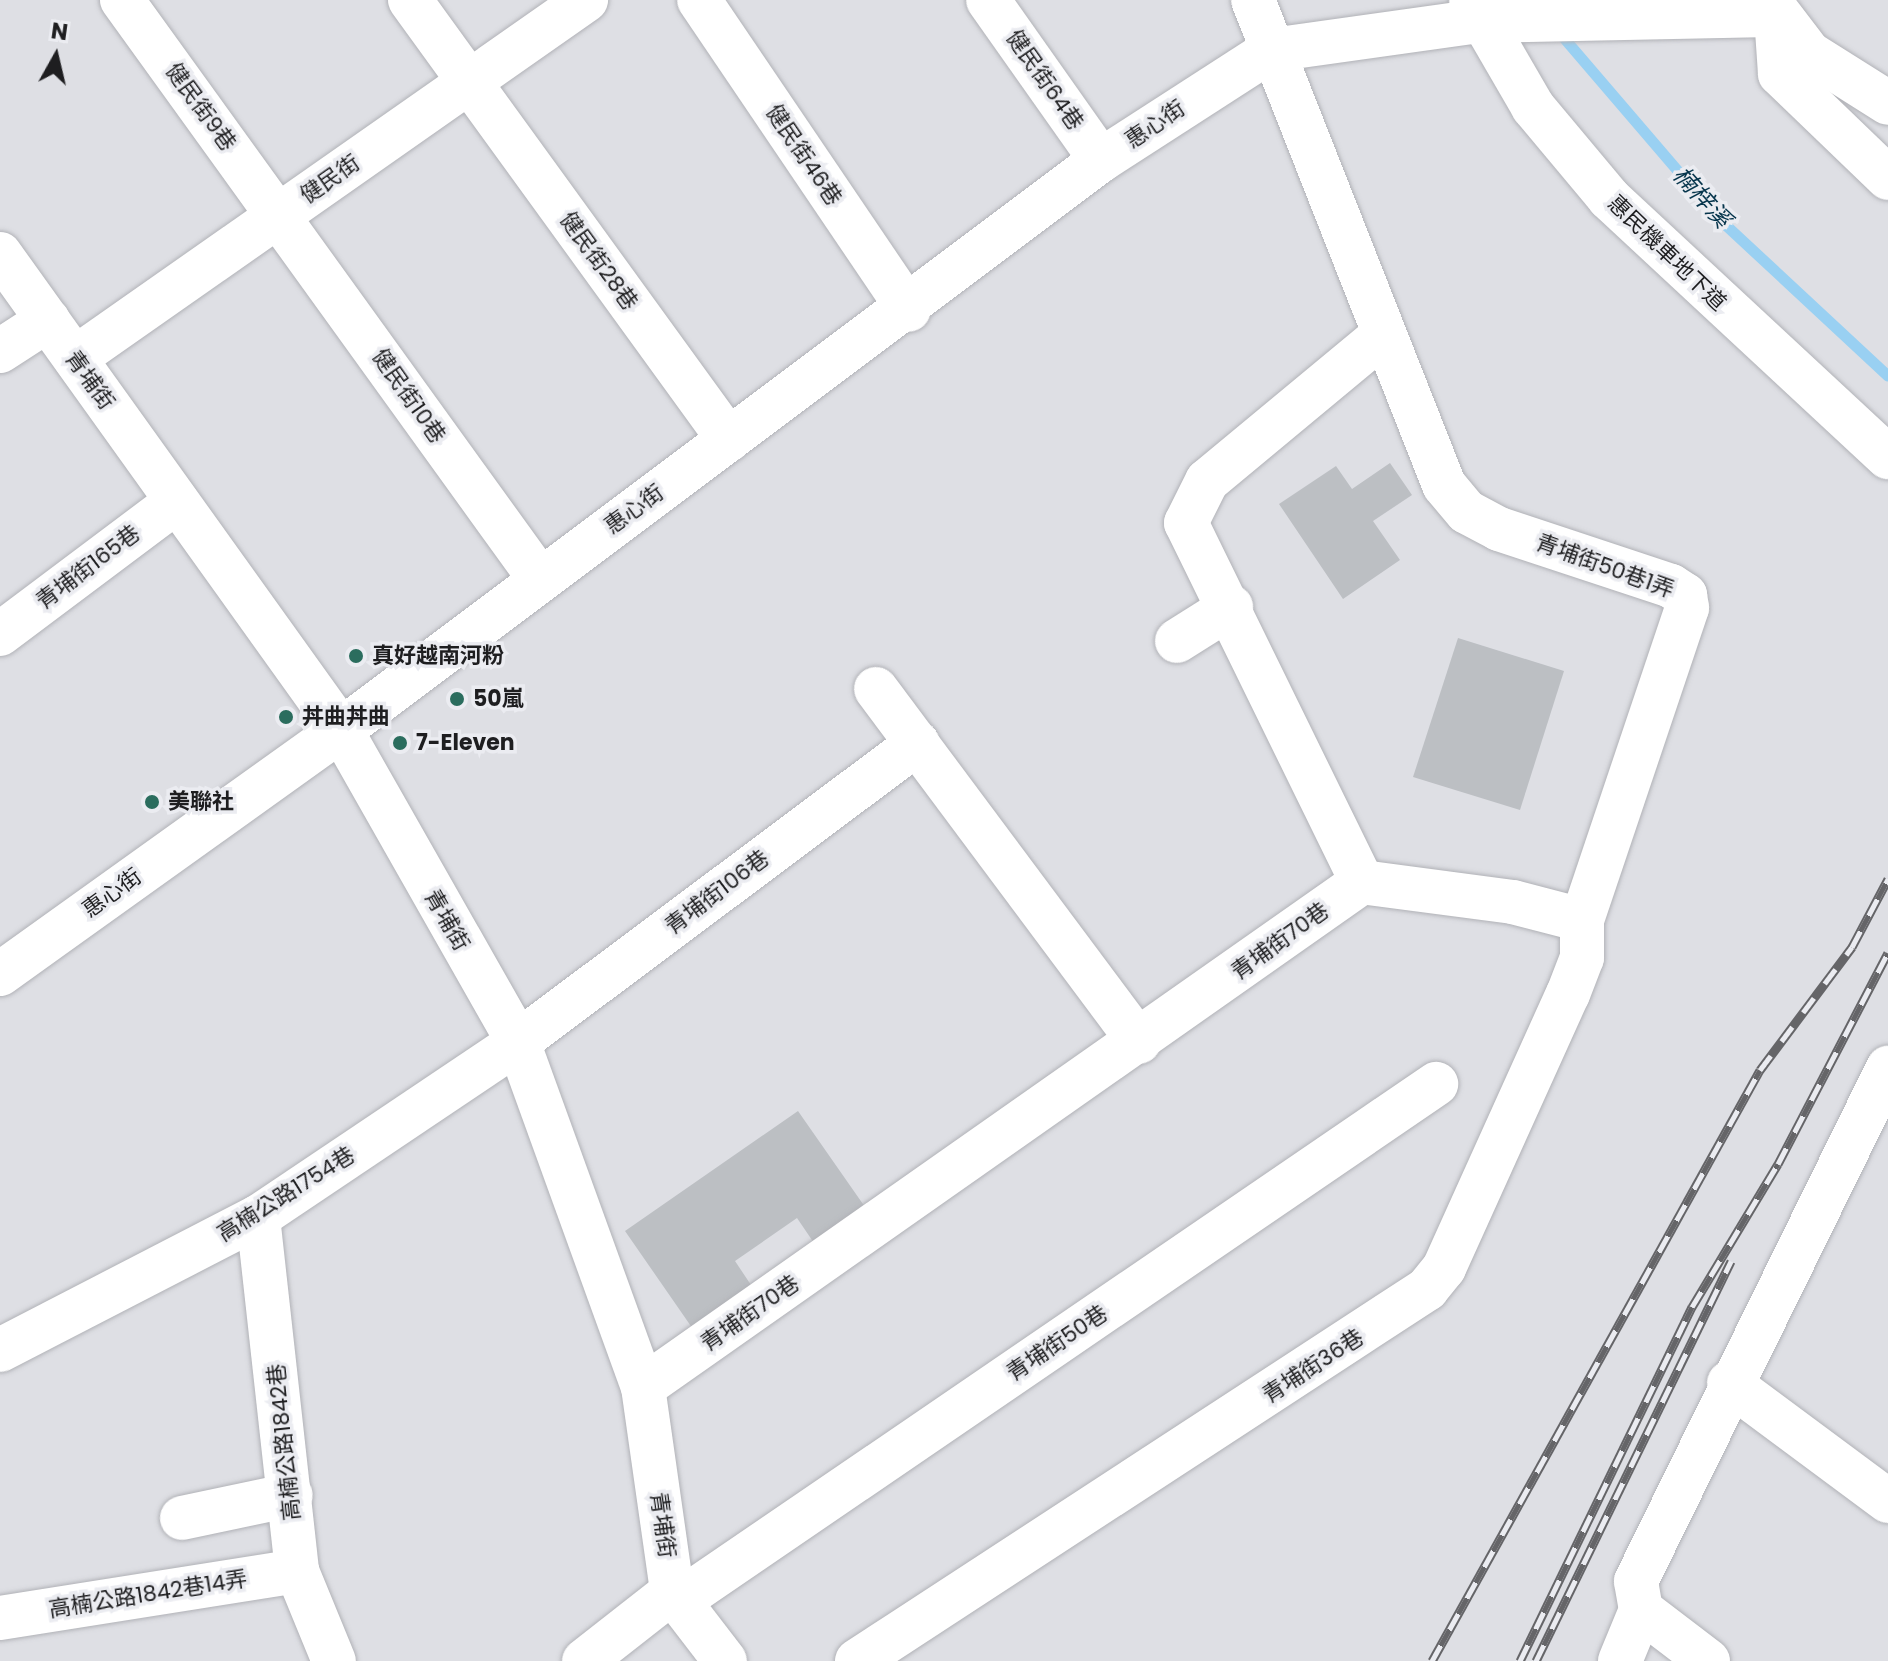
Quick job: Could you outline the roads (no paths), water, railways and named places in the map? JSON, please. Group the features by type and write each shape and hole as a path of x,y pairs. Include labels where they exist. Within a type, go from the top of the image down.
{"street":[{"name":"健民街9巷","path":"122,0 279,214"},
{"name":"健民街28巷","path":"410,0 729,440"},
{"name":"健民街","path":"75,358 586,0"},
{"name":"健民街46巷","path":"699,0 909,310"},
{"name":"健民街64巷","path":"988,0 1101,160"},
{"name":"青埔街50巷1弄","path":"1253,0 1444,485 1467,512 1685,595 1687,608 1582,920"},
{"path":"1272,50 1475,10 1774,7"},
{"path":"1774,7 1809,53 1888,103"},
{"path":"1774,7 1780,74 1888,178"},
{"name":"惠民機車地下道","path":"1475,10 1533,107 1609,198 1888,457"},
{"name":"惠心街","path":"0,974 341,730 539,578 909,310 1101,160 1272,50"},
{"name":"健民街10巷","path":"279,214 539,578"},
{"name":"青埔街","path":"0,254 341,730 518,1042 643,1387 675,1597 725,1661"},
{"path":"0,351 48,320"},
{"path":"1384,334 1207,481 1186,523 1231,607 1362,882 1513,902 1582,920"},
{"name":"青埔街165巷","path":"0,634 177,501"},
{"path":"1177,641 1231,607"},
{"path":"876,689 1139,1042"},
{"name":"青埔街106巷","path":"518,1042 917,743"},
{"name":"青埔街70巷","path":"643,1387 1139,1042 1362,882"},
{"name":"青埔街36巷","path":"857,1661 1427,1289 1444,1268 1568,994 1582,958 1582,920"},
{"name":"高楠公路1754巷","path":"0,1350 258,1217 518,1042"},
{"path":"1620,1661 1641,1610 1636,1581 1729,1383 1888,1068"},
{"name":"青埔街50巷","path":"584,1661 1436,1084"},
{"name":"高楠公路1842巷","path":"258,1217 297,1571 334,1661"},
{"path":"1729,1383 1881,1483"},
{"path":"182,1518 291,1495"},
{"name":"高楠公路1842巷14弄","path":"0,1618 297,1571"},
{"path":"1641,1610 1708,1661"}],"waterway":[{"name":"楠梓溪","path":"1557,30 1717,217 1888,376"}],"railway":[{"path":"1432,1661 1760,1070 1852,947 1888,879"},
{"path":"1520,1661 1692,1307 1778,1164 1888,953"},
{"path":"1536,1661 1731,1261"}],"place":[{"name":"真好越南河粉","path":"356,656"},
{"name":"50嵐","path":"457,699"},
{"name":"丼曲丼曲","path":"286,717"},
{"name":"7-Eleven","path":"400,743"},
{"name":"美聯社","path":"152,802"}]}
